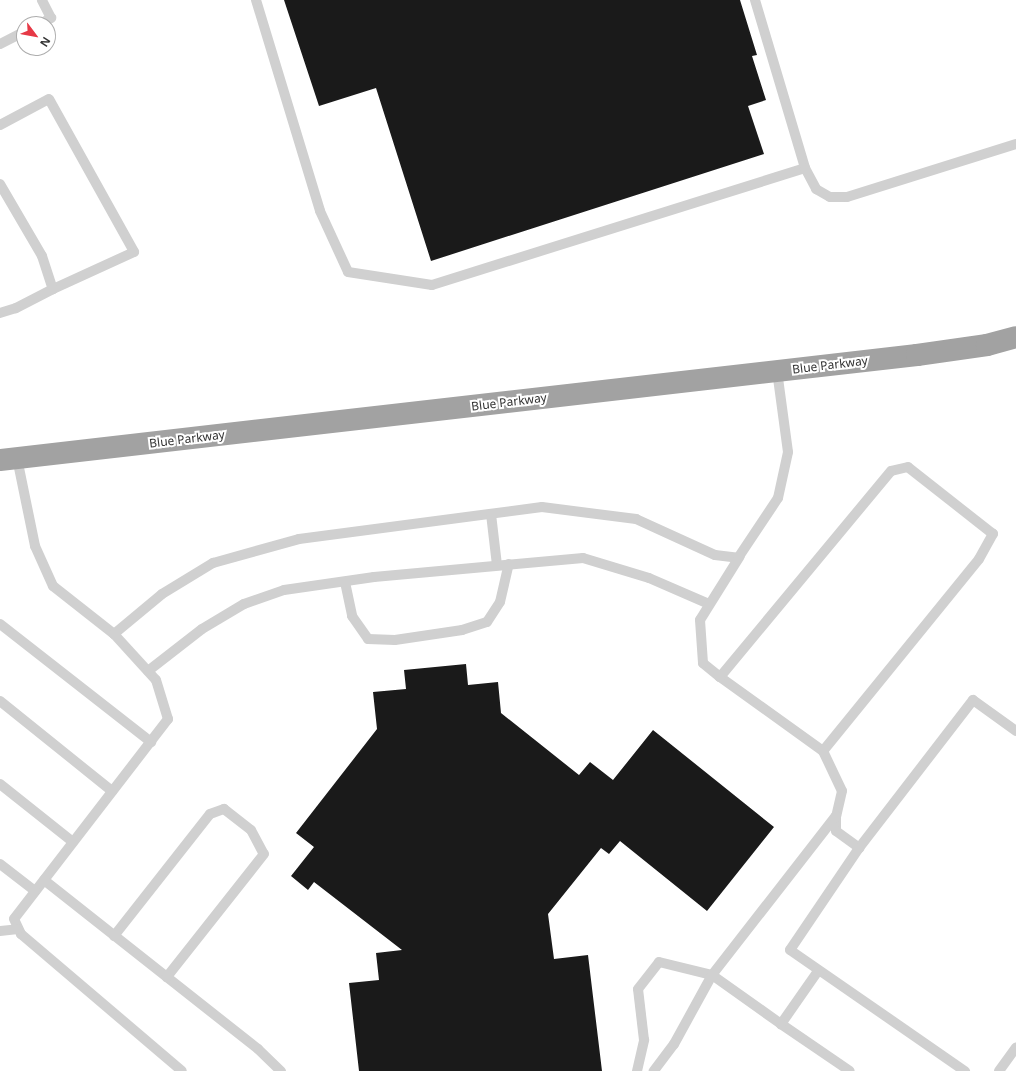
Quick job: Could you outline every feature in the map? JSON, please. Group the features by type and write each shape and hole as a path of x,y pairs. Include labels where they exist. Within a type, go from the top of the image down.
{"highway":[{"name":"Blue Parkway","path":"8,459 777,371 987,345 1016,337"}],"lane":[{"path":"42,0 50,16"},
{"path":"256,0 320,212 348,272 432,285 804,168"},
{"path":"755,0 804,168 816,189 830,197 847,198 1016,144"},
{"path":"0,44 16,36"},
{"path":"0,125 49,99 134,252 53,289 16,308 0,313"},
{"path":"0,184 42,256 53,289"},
{"path":"777,371 788,452 778,498 700,620 703,663 720,677 823,751 842,791 836,816 836,831 859,848"},
{"path":"8,459 35,546 53,586 114,634 156,680 168,719 14,919 18,929 182,1071"},
{"path":"720,677 891,471 908,467 993,534 979,559 823,751"},
{"path":"114,634 162,594 213,563 299,539 542,507 636,519 716,555 740,556"},
{"path":"491,514 497,565"},
{"path":"148,671 202,629 244,604 284,590 345,582 497,565 583,558 649,578 709,604"},
{"path":"345,582 352,616 368,639 394,640 462,630 487,622 500,602 509,564"},
{"path":"0,624 150,742"},
{"path":"965,1071 818,971 790,950 859,848 973,700 1016,731"},
{"path":"0,701 112,791"},
{"path":"0,784 73,842"},
{"path":"114,936 210,814 224,809 251,830 264,854 167,977"},
{"path":"654,1071 674,1044 712,975 836,816"},
{"path":"0,864 35,892"},
{"path":"44,880 167,977 280,1071"},
{"path":"0,931 18,929"},
{"path":"638,1071 644,1040 638,989 658,962 712,975 850,1071"},
{"path":"781,1024 818,971"},
{"path":"999,1071 1016,1048"}],"building":[{"path":"284,0 740,0 757,55 752,56 766,100 748,106 764,154 431,261 376,88 319,106"},
{"path":"466,664 468,685 498,682 501,713 579,775 590,762 613,780 653,730 774,827 707,911 620,841 609,854 601,848 548,914 554,959 588,955 602,1071 359,1071 349,983 379,980 376,953 402,950 314,882 308,890 291,876 314,847 296,833 377,729 373,692 406,689 404,670"}]}
